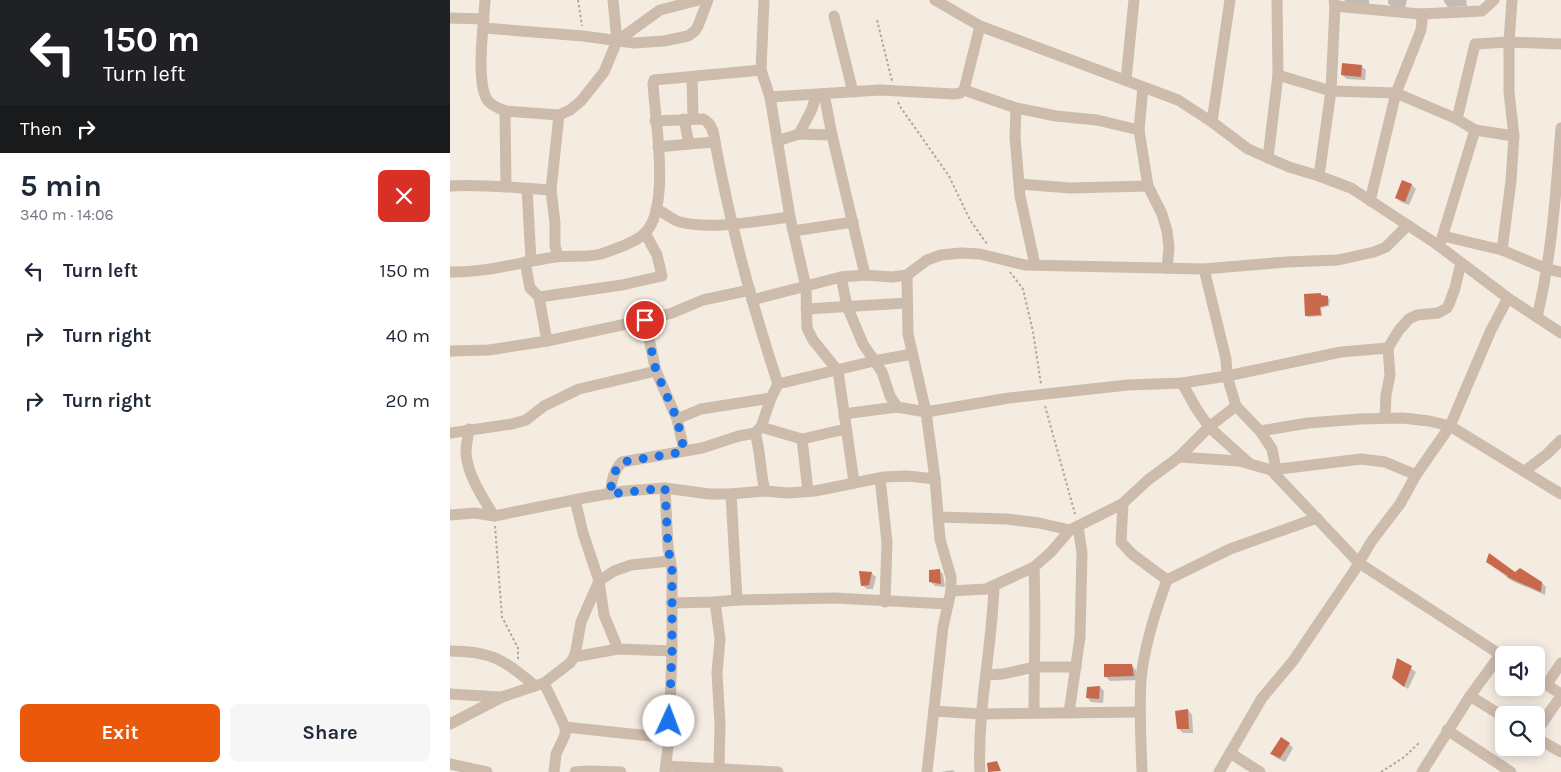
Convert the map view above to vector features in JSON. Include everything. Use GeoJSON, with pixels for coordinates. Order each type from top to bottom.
{"type":"FeatureCollection","features":[{"type":"Feature","properties":{"kind":"street"},"geometry":{"type":"LineString","coordinates":[[485,0],[481,75],[484,92],[488,100],[505,111],[559,115],[570,110],[581,101],[604,72],[617,41],[613,0]]}},
{"type":"Feature","properties":{"kind":"street"},"geometry":{"type":"LineString","coordinates":[[617,41],[660,10],[699,0]]}},
{"type":"Feature","properties":{"kind":"street"},"geometry":{"type":"LineString","coordinates":[[450,18],[634,43],[664,41],[688,36],[698,26],[708,0]]}},
{"type":"Feature","properties":{"kind":"street"},"geometry":{"type":"LineString","coordinates":[[764,0],[761,70],[770,96],[790,217],[806,287],[807,328],[812,340],[838,371],[854,482]]}},
{"type":"Feature","properties":{"kind":"street"},"geometry":{"type":"LineString","coordinates":[[935,0],[980,26],[1178,100],[1248,149],[1351,188],[1407,226],[1441,241],[1502,250],[1547,269],[1561,272]]}},
{"type":"Feature","properties":{"kind":"street"},"geometry":{"type":"LineString","coordinates":[[1126,80],[1134,0]]}},
{"type":"Feature","properties":{"kind":"street"},"geometry":{"type":"LineString","coordinates":[[1212,122],[1230,0]]}},
{"type":"Feature","properties":{"kind":"street"},"geometry":{"type":"LineString","coordinates":[[1268,158],[1278,75],[1277,0]]}},
{"type":"Feature","properties":{"kind":"street"},"geometry":{"type":"LineString","coordinates":[[1380,0],[1384,7],[1420,14]]}},
{"type":"Feature","properties":{"kind":"street"},"geometry":{"type":"LineString","coordinates":[[1465,0],[1466,12]]}},
{"type":"Feature","properties":{"kind":"street"},"geometry":{"type":"LineString","coordinates":[[1319,176],[1331,91],[1334,3],[1420,14],[1482,11],[1494,0]]}},
{"type":"Feature","properties":{"kind":"street"},"geometry":{"type":"LineString","coordinates":[[1502,250],[1509,198],[1514,136],[1509,92],[1509,42],[1512,0]]}},
{"type":"Feature","properties":{"kind":"street"},"geometry":{"type":"LineString","coordinates":[[1370,201],[1396,93],[1420,30],[1422,20],[1420,14]]}},
{"type":"Feature","properties":{"kind":"street"},"geometry":{"type":"LineString","coordinates":[[834,16],[853,92]]}},
{"type":"Feature","properties":{"kind":"street"},"geometry":{"type":"LineString","coordinates":[[770,96],[894,90],[960,93],[964,90],[980,26]]}},
{"type":"Feature","properties":{"kind":"street"},"geometry":{"type":"LineString","coordinates":[[1457,119],[1475,44],[1509,42],[1561,44]]}},
{"type":"Feature","properties":{"kind":"street"},"geometry":{"type":"LineString","coordinates":[[450,272],[486,270],[558,256],[599,254],[636,239],[645,233],[653,219],[659,199],[660,182],[654,80],[692,78],[761,70]]}},
{"type":"Feature","properties":{"kind":"street"},"geometry":{"type":"LineString","coordinates":[[1278,75],[1331,91],[1396,93],[1457,119],[1475,130],[1514,136]]}},
{"type":"Feature","properties":{"kind":"street"},"geometry":{"type":"LineString","coordinates":[[689,144],[692,78]]}},
{"type":"Feature","properties":{"kind":"street"},"geometry":{"type":"LineString","coordinates":[[1143,87],[1139,130],[1148,186],[1162,214],[1167,230],[1170,248],[1167,268]]}},
{"type":"Feature","properties":{"kind":"street"},"geometry":{"type":"LineString","coordinates":[[964,90],[1016,108],[1056,116],[1098,120],[1139,130]]}},
{"type":"Feature","properties":{"kind":"street"},"geometry":{"type":"LineString","coordinates":[[799,134],[820,95]]}},
{"type":"Feature","properties":{"kind":"street"},"geometry":{"type":"LineString","coordinates":[[820,95],[832,136],[865,274]]}},
{"type":"Feature","properties":{"kind":"street"},"geometry":{"type":"LineString","coordinates":[[1016,108],[1015,137],[1020,184],[1026,228],[1035,265]]}},
{"type":"Feature","properties":{"kind":"street"},"geometry":{"type":"LineString","coordinates":[[505,111],[506,186]]}},
{"type":"Feature","properties":{"kind":"street"},"geometry":{"type":"LineString","coordinates":[[558,256],[555,246],[555,223],[551,190],[559,115]]}},
{"type":"Feature","properties":{"kind":"street"},"geometry":{"type":"LineString","coordinates":[[656,121],[703,119],[709,123],[714,133],[714,142],[724,190],[751,295],[778,384],[758,430],[761,477],[765,491]]}},
{"type":"Feature","properties":{"kind":"street"},"geometry":{"type":"LineString","coordinates":[[1537,317],[1557,216],[1561,128]]}},
{"type":"Feature","properties":{"kind":"street"},"geometry":{"type":"LineString","coordinates":[[1441,241],[1475,130]]}},
{"type":"Feature","properties":{"kind":"street"},"geometry":{"type":"LineString","coordinates":[[777,142],[799,134],[832,136]]}},
{"type":"Feature","properties":{"kind":"street"},"geometry":{"type":"LineString","coordinates":[[658,147],[714,142]]}},
{"type":"Feature","properties":{"kind":"street"},"geometry":{"type":"LineString","coordinates":[[1020,184],[1070,188],[1148,186]]}},
{"type":"Feature","properties":{"kind":"street"},"geometry":{"type":"LineString","coordinates":[[450,186],[506,186],[551,190]]}},
{"type":"Feature","properties":{"kind":"street"},"geometry":{"type":"LineString","coordinates":[[527,189],[530,288],[539,298],[547,340]]}},
{"type":"Feature","properties":{"kind":"street"},"geometry":{"type":"LineString","coordinates":[[656,209],[679,222],[701,224],[733,224],[790,217]]}},
{"type":"Feature","properties":{"kind":"street"},"geometry":{"type":"LineString","coordinates":[[793,231],[853,222]]}},
{"type":"Feature","properties":{"kind":"street"},"geometry":{"type":"LineString","coordinates":[[450,351],[489,350],[547,340],[645,320],[672,313],[703,300],[806,287],[841,277],[865,274],[892,277],[908,275],[927,260],[961,253],[980,254],[1025,265],[1167,268],[1204,268],[1338,260],[1374,252],[1386,247],[1407,226]]}},
{"type":"Feature","properties":{"kind":"street"},"geometry":{"type":"LineString","coordinates":[[539,298],[622,285],[662,276],[657,255],[645,233]]}},
{"type":"Feature","properties":{"kind":"street"},"geometry":{"type":"LineString","coordinates":[[1441,241],[1461,263],[1508,298],[1561,333]]}},
{"type":"Feature","properties":{"kind":"street"},"geometry":{"type":"LineString","coordinates":[[1385,418],[1386,395],[1390,375],[1388,348],[1399,330],[1409,319],[1417,315],[1438,313],[1447,308],[1455,288],[1461,263]]}},
{"type":"Feature","properties":{"kind":"street"},"geometry":{"type":"LineString","coordinates":[[1204,268],[1226,360],[1227,376],[1236,406],[1260,431],[1272,448],[1274,469],[1359,563],[1495,651]]}},
{"type":"Feature","properties":{"kind":"street"},"geometry":{"type":"LineString","coordinates":[[908,275],[908,334],[926,412],[940,539],[950,577],[951,591],[943,627],[927,772]]}},
{"type":"Feature","properties":{"kind":"street"},"geometry":{"type":"LineString","coordinates":[[841,277],[847,306],[863,344],[882,372],[890,396],[897,408]]}},
{"type":"Feature","properties":{"kind":"street"},"geometry":{"type":"LineString","coordinates":[[1219,772],[1262,698],[1293,661],[1371,542],[1400,504],[1416,475],[1450,426],[1491,330],[1508,298]]}},
{"type":"Feature","properties":{"kind":"street"},"geometry":{"type":"LineString","coordinates":[[806,309],[907,303]]}},
{"type":"Feature","properties":{"kind":"street"},"geometry":{"type":"LineString","coordinates":[[645,320],[656,371],[677,419],[684,450]]}},
{"type":"Feature","properties":{"kind":"street"},"geometry":{"type":"LineString","coordinates":[[844,416],[851,413],[897,408],[926,412],[1041,394],[1128,385],[1182,383],[1227,376],[1327,354],[1388,348]]}},
{"type":"Feature","properties":{"kind":"street"},"geometry":{"type":"LineString","coordinates":[[778,384],[912,354]]}},
{"type":"Feature","properties":{"kind":"street"},"geometry":{"type":"LineString","coordinates":[[450,433],[526,420],[544,406],[579,389],[656,371]]}},
{"type":"Feature","properties":{"kind":"street"},"geometry":{"type":"LineString","coordinates":[[1182,383],[1209,427],[1250,464]]}},
{"type":"Feature","properties":{"kind":"street"},"geometry":{"type":"LineString","coordinates":[[677,419],[701,409],[771,398]]}},
{"type":"Feature","properties":{"kind":"street"},"geometry":{"type":"LineString","coordinates":[[951,591],[994,587],[1034,567],[1074,528],[1123,503],[1148,480],[1178,457],[1209,427],[1236,406]]}},
{"type":"Feature","properties":{"kind":"street"},"geometry":{"type":"LineString","coordinates":[[1260,431],[1308,423],[1385,418],[1429,421],[1450,426],[1561,494]]}},
{"type":"Feature","properties":{"kind":"street"},"geometry":{"type":"LineString","coordinates":[[469,429],[466,451],[467,463],[480,493],[494,516]]}},
{"type":"Feature","properties":{"kind":"street"},"geometry":{"type":"LineString","coordinates":[[610,494],[612,476],[622,462],[702,448],[758,430],[802,439],[846,429]]}},
{"type":"Feature","properties":{"kind":"street"},"geometry":{"type":"LineString","coordinates":[[802,439],[808,491]]}},
{"type":"Feature","properties":{"kind":"street"},"geometry":{"type":"LineString","coordinates":[[1525,471],[1561,440]]}},
{"type":"Feature","properties":{"kind":"street"},"geometry":{"type":"LineString","coordinates":[[1178,457],[1239,461],[1274,469],[1362,459],[1385,462],[1416,475]]}},
{"type":"Feature","properties":{"kind":"street"},"geometry":{"type":"LineString","coordinates":[[450,515],[475,513],[494,516],[610,494],[665,488],[709,494],[765,491],[788,493],[814,492],[880,478],[907,476],[934,479]]}},
{"type":"Feature","properties":{"kind":"street"},"geometry":{"type":"LineString","coordinates":[[880,478],[887,542],[885,602]]}},
{"type":"Feature","properties":{"kind":"street"},"geometry":{"type":"LineString","coordinates":[[665,488],[668,547],[672,570],[669,738],[665,769],[719,768],[778,772]]}},
{"type":"Feature","properties":{"kind":"street"},"geometry":{"type":"LineString","coordinates":[[731,494],[737,600]]}},
{"type":"Feature","properties":{"kind":"street"},"geometry":{"type":"LineString","coordinates":[[575,500],[583,533],[599,581],[604,615],[618,649]]}},
{"type":"Feature","properties":{"kind":"street"},"geometry":{"type":"LineString","coordinates":[[1123,503],[1122,542],[1132,554],[1167,580]]}},
{"type":"Feature","properties":{"kind":"street"},"geometry":{"type":"LineString","coordinates":[[938,517],[1008,519],[1074,528]]}},
{"type":"Feature","properties":{"kind":"street"},"geometry":{"type":"LineString","coordinates":[[1142,772],[1141,678],[1153,616],[1167,580],[1230,549],[1317,518]]}},
{"type":"Feature","properties":{"kind":"street"},"geometry":{"type":"LineString","coordinates":[[1069,713],[1080,637],[1082,575],[1082,553],[1074,528]]}},
{"type":"Feature","properties":{"kind":"street"},"geometry":{"type":"LineString","coordinates":[[450,724],[502,697],[540,685],[570,663],[574,657],[581,622],[599,581],[614,571],[631,565],[670,561]]}},
{"type":"Feature","properties":{"kind":"street"},"geometry":{"type":"LineString","coordinates":[[1034,567],[1036,609],[1034,713]]}},
{"type":"Feature","properties":{"kind":"street"},"geometry":{"type":"LineString","coordinates":[[980,772],[978,747],[990,648],[994,587]]}},
{"type":"Feature","properties":{"kind":"street"},"geometry":{"type":"LineString","coordinates":[[671,603],[834,598],[948,604]]}},
{"type":"Feature","properties":{"kind":"street"},"geometry":{"type":"LineString","coordinates":[[715,602],[720,640],[717,673],[720,724],[719,768]]}},
{"type":"Feature","properties":{"kind":"street"},"geometry":{"type":"LineString","coordinates":[[574,657],[618,649],[672,651]]}},
{"type":"Feature","properties":{"kind":"street"},"geometry":{"type":"LineString","coordinates":[[450,651],[468,651],[490,655],[540,685],[565,727],[565,735],[556,754],[554,772]]}},
{"type":"Feature","properties":{"kind":"street"},"geometry":{"type":"LineString","coordinates":[[1545,719],[1561,695],[1547,684],[1561,663]]}},
{"type":"Feature","properties":{"kind":"street"},"geometry":{"type":"LineString","coordinates":[[1422,772],[1470,696],[1495,665]]}},
{"type":"Feature","properties":{"kind":"street"},"geometry":{"type":"LineString","coordinates":[[986,675],[1003,674],[1034,667],[1076,668]]}},
{"type":"Feature","properties":{"kind":"street"},"geometry":{"type":"LineString","coordinates":[[450,694],[502,697]]}},
{"type":"Feature","properties":{"kind":"street"},"geometry":{"type":"LineString","coordinates":[[1470,696],[1495,711]]}},
{"type":"Feature","properties":{"kind":"street"},"geometry":{"type":"LineString","coordinates":[[967,712],[983,701]]}},
{"type":"Feature","properties":{"kind":"street"},"geometry":{"type":"LineString","coordinates":[[934,711],[981,714],[1140,712]]}},
{"type":"Feature","properties":{"kind":"street"},"geometry":{"type":"LineString","coordinates":[[565,727],[669,738]]}},
{"type":"Feature","properties":{"kind":"street"},"geometry":{"type":"LineString","coordinates":[[1447,730],[1511,772]]}},
{"type":"Feature","properties":{"kind":"street"},"geometry":{"type":"LineString","coordinates":[[1545,743],[1561,752]]}},
{"type":"Feature","properties":{"kind":"street"},"geometry":{"type":"LineString","coordinates":[[1230,752],[1260,772]]}},
{"type":"Feature","properties":{"kind":"street"},"geometry":{"type":"LineString","coordinates":[[450,764],[486,772]]}},
{"type":"Feature","properties":{"kind":"street"},"geometry":{"type":"LineString","coordinates":[[574,772],[621,772]]}},
{"type":"Feature","properties":{"kind":"path"},"geometry":{"type":"LineString","coordinates":[[578,0],[583,36]]}},
{"type":"Feature","properties":{"kind":"path"},"geometry":{"type":"LineString","coordinates":[[877,20],[894,90],[901,108],[949,176],[970,220],[1023,289],[1033,332],[1041,394],[1073,504],[1074,528]]}},
{"type":"Feature","properties":{"kind":"path"},"geometry":{"type":"LineString","coordinates":[[494,516],[502,617],[518,648],[518,672]]}},
{"type":"Feature","properties":{"kind":"path"},"geometry":{"type":"LineString","coordinates":[[1380,772],[1403,758],[1419,744]]}},
{"type":"Feature","properties":{"kind":"building"},"geometry":{"type":"Polygon","coordinates":[[[1342,63],[1362,65],[1361,77],[1341,75],[1342,63]]]}},
{"type":"Feature","properties":{"kind":"building"},"geometry":{"type":"Polygon","coordinates":[[[1402,180],[1412,184],[1405,202],[1395,198],[1402,180]]]}},
{"type":"Feature","properties":{"kind":"building"},"geometry":{"type":"Polygon","coordinates":[[[1321,293],[1321,295],[1328,296],[1328,305],[1320,307],[1321,315],[1305,316],[1304,294],[1321,293]]]}},
{"type":"Feature","properties":{"kind":"building"},"geometry":{"type":"Polygon","coordinates":[[[1489,553],[1515,572],[1520,568],[1542,582],[1541,592],[1507,577],[1486,562],[1489,553]]]}},
{"type":"Feature","properties":{"kind":"building"},"geometry":{"type":"Polygon","coordinates":[[[940,569],[941,584],[929,582],[929,570],[940,569]]]}},
{"type":"Feature","properties":{"kind":"building"},"geometry":{"type":"Polygon","coordinates":[[[859,571],[872,572],[869,585],[861,586],[859,571]]]}},
{"type":"Feature","properties":{"kind":"building"},"geometry":{"type":"Polygon","coordinates":[[[1397,658],[1412,666],[1404,687],[1392,678],[1397,658]]]}},
{"type":"Feature","properties":{"kind":"building"},"geometry":{"type":"Polygon","coordinates":[[[1104,664],[1132,664],[1134,676],[1104,677],[1104,664]]]}},
{"type":"Feature","properties":{"kind":"building"},"geometry":{"type":"Polygon","coordinates":[[[1100,686],[1099,699],[1086,698],[1087,687],[1100,686]]]}},
{"type":"Feature","properties":{"kind":"building"},"geometry":{"type":"Polygon","coordinates":[[[1188,709],[1189,729],[1177,729],[1175,711],[1188,709]]]}},
{"type":"Feature","properties":{"kind":"building"},"geometry":{"type":"Polygon","coordinates":[[[1281,737],[1290,743],[1280,758],[1270,754],[1281,737]]]}},
{"type":"Feature","properties":{"kind":"building"},"geometry":{"type":"Polygon","coordinates":[[[997,761],[1001,771],[988,772],[987,763],[997,761]]]}},
{"type":"Feature","properties":{"kind":"route"},"geometry":{"type":"LineString","coordinates":[[645,320],[656,371],[677,419],[684,450],[652,458],[622,462],[612,476],[610,494],[665,488],[668,547],[672,570],[672,651],[669,721]]}}]}
